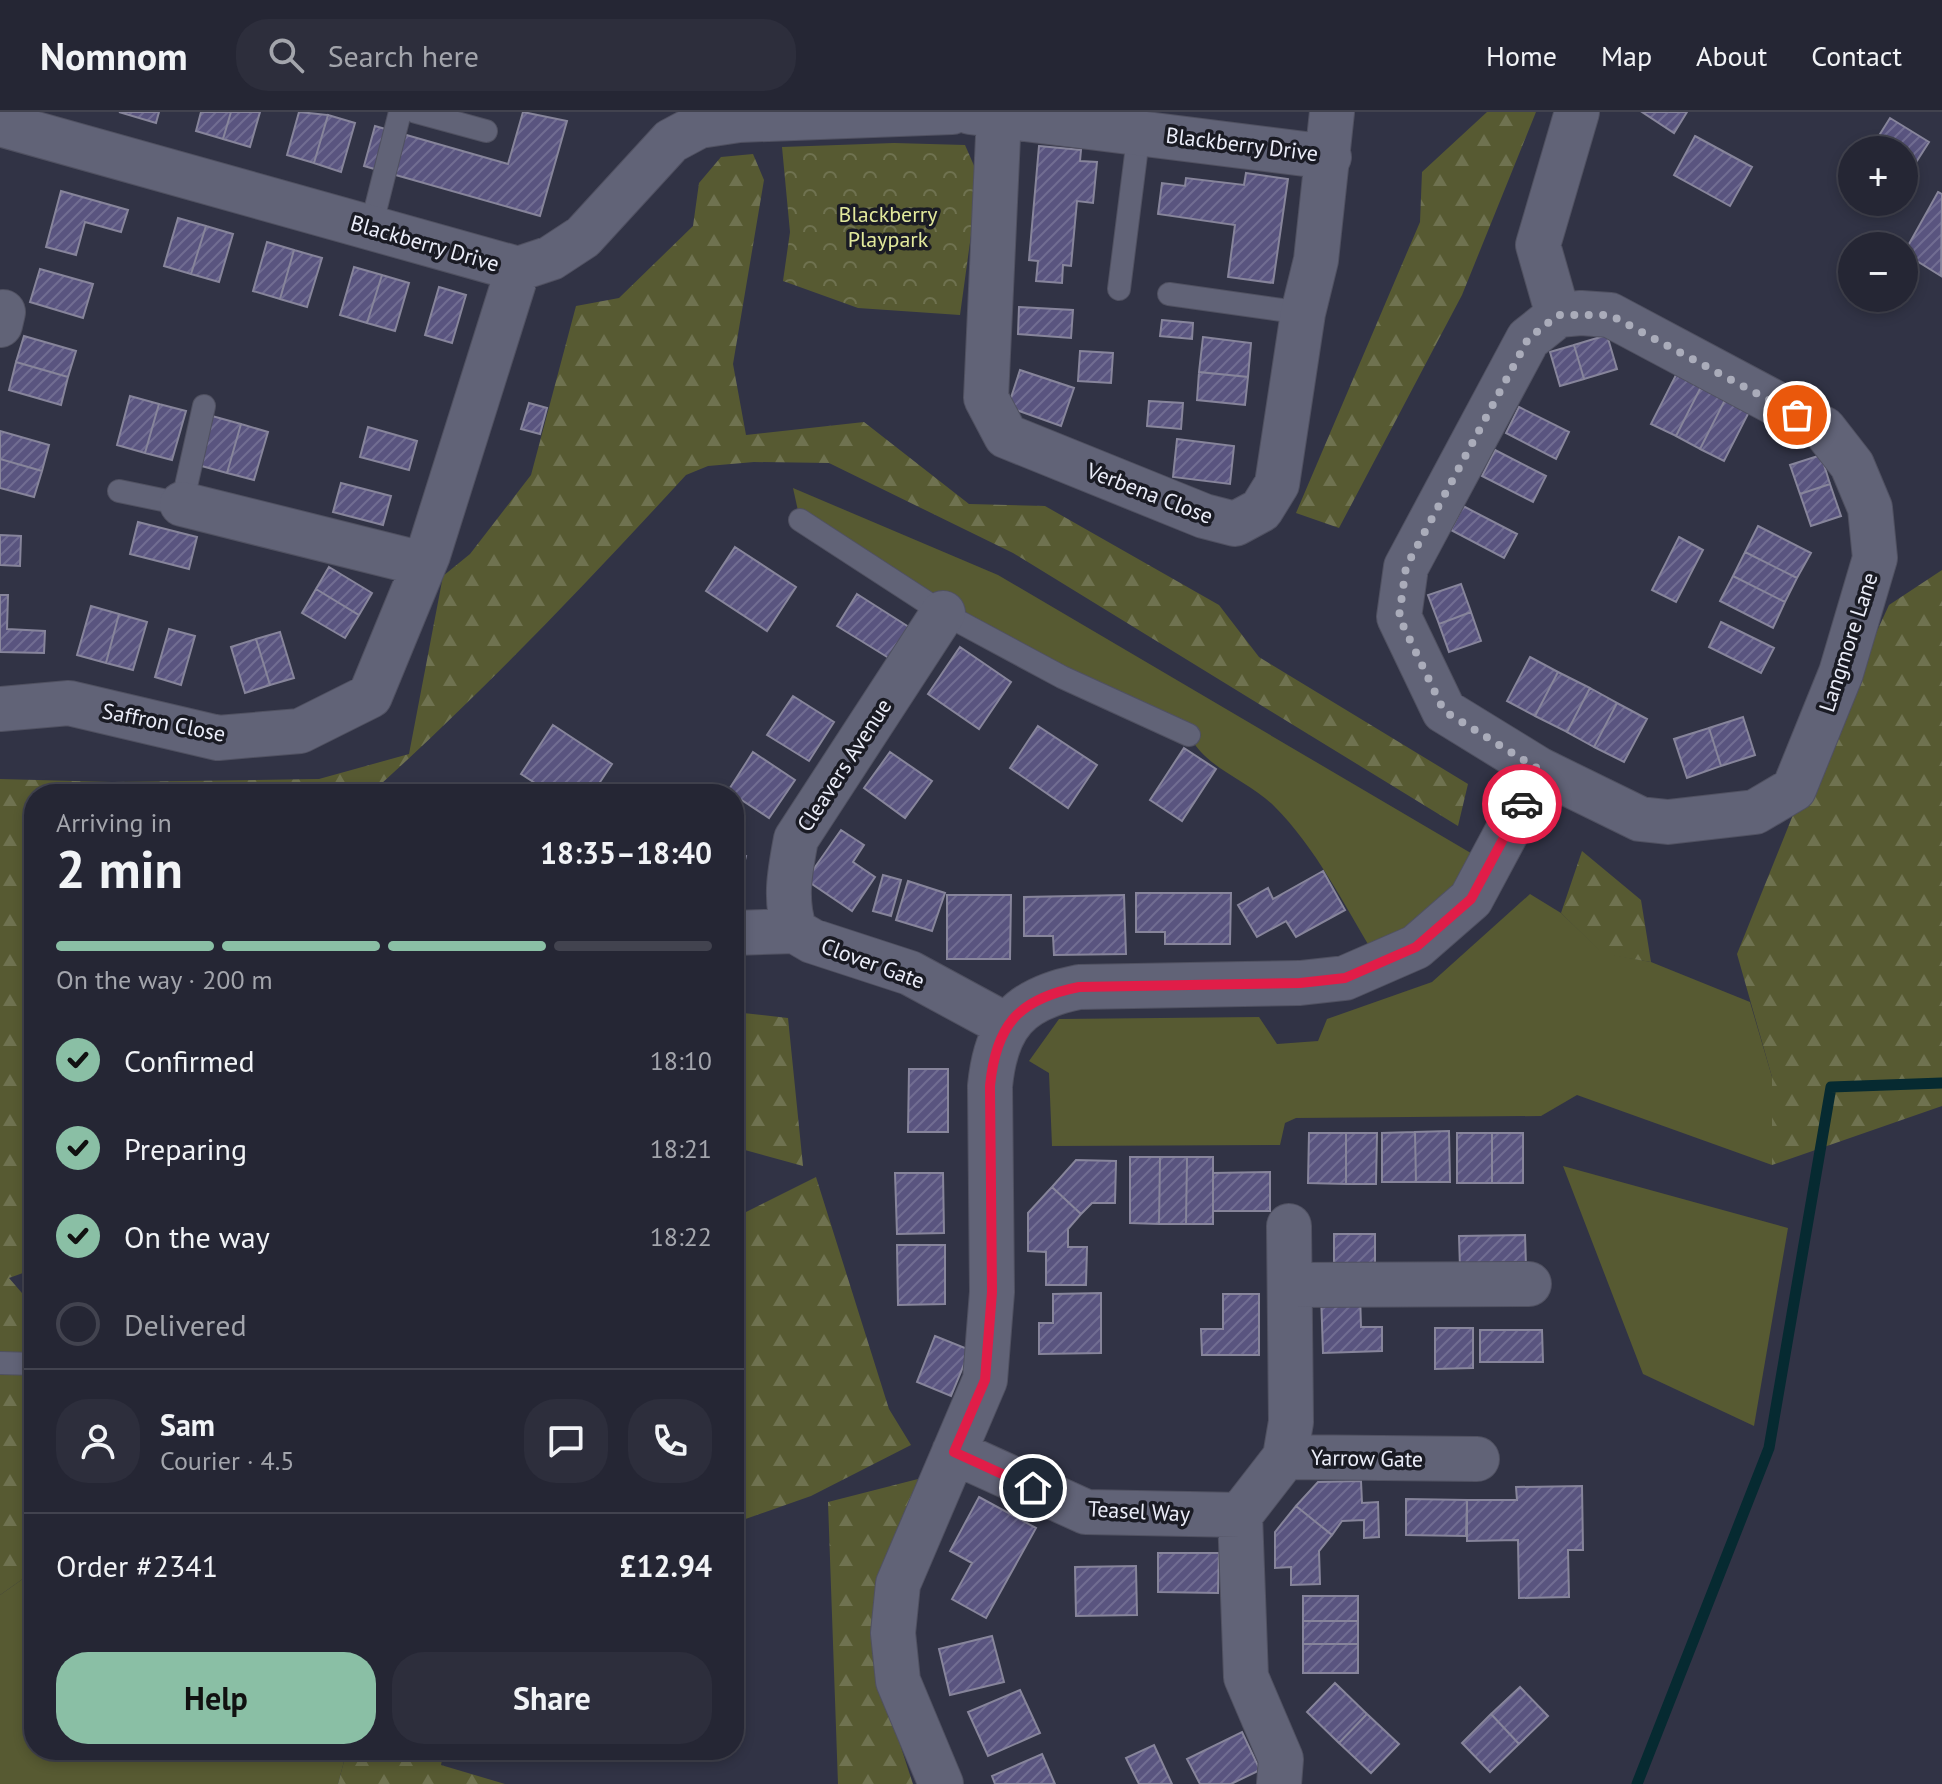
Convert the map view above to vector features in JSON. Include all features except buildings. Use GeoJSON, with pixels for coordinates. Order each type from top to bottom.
{"type":"FeatureCollection","features":[{"type":"Feature","properties":{"kind":"street","name":"Blackberry Drive"},"geometry":{"type":"LineString","coordinates":[[0,124],[518,269],[551,258],[583,237],[664,127],[819,115],[952,112]]}},
{"type":"Feature","properties":{"kind":"street","name":"Blackberry Drive"},"geometry":{"type":"LineString","coordinates":[[984,114],[1329,157],[1332,112]]}},
{"type":"Feature","properties":{"kind":"street"},"geometry":{"type":"LineString","coordinates":[[1558,315],[1538,245],[1577,112]]}},
{"type":"Feature","properties":{"kind":"street","name":"Verbena Close"},"geometry":{"type":"LineString","coordinates":[[984,114],[986,398],[1006,436],[1204,516],[1235,524],[1261,510],[1277,484],[1303,313],[1316,260],[1329,157]]}},
{"type":"Feature","properties":{"kind":"street","name":"Saffron Close"},"geometry":{"type":"LineString","coordinates":[[0,709],[69,703],[218,738],[300,731],[370,696],[423,564],[518,269]]}},
{"type":"Feature","properties":{"kind":"street","name":"Langmore Lane"},"geometry":{"type":"LineString","coordinates":[[1558,315],[1610,315],[1824,429],[1852,465],[1870,508],[1875,558],[1841,673],[1794,789],[1755,812],[1668,822],[1640,819],[1540,770],[1444,711],[1399,617],[1406,567],[1528,339],[1558,315]]}},
{"type":"Feature","properties":{"kind":"street"},"geometry":{"type":"LineString","coordinates":[[182,504],[423,564]]}},
{"type":"Feature","properties":{"kind":"street","name":"Cleavers Avenue"},"geometry":{"type":"LineString","coordinates":[[795,931],[789,913],[789,875],[796,839],[943,613]]}},
{"type":"Feature","properties":{"kind":"street"},"geometry":{"type":"LineString","coordinates":[[941,1784],[898,1681],[893,1633],[898,1584],[985,1380],[992,1292],[990,1086],[993,1053],[1006,1025],[1028,1005],[1066,989],[1300,983],[1345,978],[1416,947],[1471,899],[1540,770]]}},
{"type":"Feature","properties":{"kind":"street","name":"Clover Gate"},"geometry":{"type":"LineString","coordinates":[[744,933],[795,931],[812,941],[910,973],[1006,1025]]}},
{"type":"Feature","properties":{"kind":"street","name":"Yarrow Gate"},"geometry":{"type":"LineString","coordinates":[[1289,1226],[1291,1422],[1285,1457],[1477,1459]]}},
{"type":"Feature","properties":{"kind":"street"},"geometry":{"type":"LineString","coordinates":[[1290,1285],[1529,1284]]}},
{"type":"Feature","properties":{"kind":"street","name":"Teasel Way"},"geometry":{"type":"LineString","coordinates":[[954,1452],[1086,1512],[1240,1515]]}},
{"type":"Feature","properties":{"kind":"street"},"geometry":{"type":"LineString","coordinates":[[1279,1784],[1281,1759],[1246,1677],[1240,1515],[1285,1457]]}},
{"type":"Feature","properties":{"kind":"lane"},"geometry":{"type":"LineString","coordinates":[[371,227],[400,112]]}},
{"type":"Feature","properties":{"kind":"lane"},"geometry":{"type":"LineString","coordinates":[[416,112],[486,131]]}},
{"type":"Feature","properties":{"kind":"lane"},"geometry":{"type":"LineString","coordinates":[[1119,289],[1139,131]]}},
{"type":"Feature","properties":{"kind":"lane"},"geometry":{"type":"LineString","coordinates":[[1169,294],[1303,313]]}},
{"type":"Feature","properties":{"kind":"lane"},"geometry":{"type":"LineString","coordinates":[[119,491],[182,504],[204,406]]}},
{"type":"Feature","properties":{"kind":"lane"},"geometry":{"type":"LineString","coordinates":[[800,520],[943,613],[1062,677],[1189,735]]}},
{"type":"Feature","properties":{"kind":"lane"},"geometry":{"type":"LineString","coordinates":[[0,1363],[24,1364]]}},
{"type":"Feature","properties":{"kind":"green space"},"geometry":{"type":"Polygon","coordinates":[[[1487,112],[1536,112],[1462,295],[1339,528],[1296,513],[1420,222],[1422,172],[1487,112]]]}},
{"type":"Feature","properties":{"kind":"green space","name":"Blackberry Playpark"},"geometry":{"type":"Polygon","coordinates":[[[894,143],[965,145],[979,177],[960,315],[858,308],[783,281],[790,232],[782,147],[894,143]]]}},
{"type":"Feature","properties":{"kind":"green space"},"geometry":{"type":"Polygon","coordinates":[[[753,154],[764,180],[733,364],[746,435],[864,422],[969,504],[1045,506],[1219,605],[1259,657],[1468,784],[1458,826],[1013,553],[829,463],[754,462],[708,466],[686,475],[532,638],[381,784],[24,784],[24,1273],[9,1278],[24,1295],[24,1578],[0,1595],[0,779],[112,782],[319,779],[409,754],[443,576],[470,554],[531,475],[576,306],[619,298],[693,226],[699,183],[721,157],[753,154]]]}},
{"type":"Feature","properties":{"kind":"green space"},"geometry":{"type":"Polygon","coordinates":[[[793,488],[998,575],[1481,859],[1463,887],[1374,954],[1328,877],[1289,822],[1264,797],[1206,757],[1189,735],[943,613],[800,520],[793,488]]]}},
{"type":"Feature","properties":{"kind":"green space"},"geometry":{"type":"Polygon","coordinates":[[[1942,570],[1942,1106],[1772,1165],[1772,1077],[1737,954],[1799,800],[1889,605],[1942,570]]]}},
{"type":"Feature","properties":{"kind":"green space"},"geometry":{"type":"Polygon","coordinates":[[[1582,851],[1641,900],[1651,962],[1603,954],[1561,913],[1582,851]]]}},
{"type":"Feature","properties":{"kind":"green space"},"geometry":{"type":"Polygon","coordinates":[[[1530,894],[1561,913],[1603,953],[1651,962],[1750,1002],[1772,1077],[1772,1165],[1577,1095],[1541,1116],[1296,1118],[1285,1123],[1280,1145],[1052,1146],[1049,1073],[1029,1061],[1059,1019],[1259,1017],[1277,1044],[1318,1041],[1327,1019],[1432,982],[1530,894]]]}},
{"type":"Feature","properties":{"kind":"green space"},"geometry":{"type":"Polygon","coordinates":[[[744,1013],[788,1018],[803,1166],[744,1150],[744,1013]]]}},
{"type":"Feature","properties":{"kind":"green space"},"geometry":{"type":"Polygon","coordinates":[[[1563,1166],[1788,1228],[1754,1426],[1643,1374],[1563,1166]]]}},
{"type":"Feature","properties":{"kind":"green space"},"geometry":{"type":"Polygon","coordinates":[[[816,1177],[889,1409],[911,1445],[811,1496],[744,1519],[744,1213],[816,1177]]]}},
{"type":"Feature","properties":{"kind":"green space"},"geometry":{"type":"Polygon","coordinates":[[[918,1479],[884,1586],[879,1680],[913,1784],[838,1784],[828,1502],[918,1479]]]}},
{"type":"Feature","properties":{"kind":"green space"},"geometry":{"type":"Polygon","coordinates":[[[24,1578],[24,1760],[344,1760],[338,1784],[0,1784],[0,1595],[24,1578]]]}},
{"type":"Feature","properties":{"kind":"green space"},"geometry":{"type":"Polygon","coordinates":[[[344,1760],[442,1760],[441,1765],[505,1784],[338,1784],[344,1760]]]}},
{"type":"Feature","properties":{"kind":"waterway"},"geometry":{"type":"LineString","coordinates":[[1637,1784],[1769,1448],[1831,1087],[1942,1083]]}},
{"type":"Feature","properties":{"kind":"way so far"},"geometry":{"type":"LineString","coordinates":[[1522,804],[1540,770],[1444,711],[1399,617],[1406,567],[1528,339],[1558,315],[1610,315],[1797,415]]}},
{"type":"Feature","properties":{"kind":"route"},"geometry":{"type":"LineString","coordinates":[[1033,1488],[954,1452],[985,1380],[992,1292],[990,1086],[993,1053],[1006,1025],[1028,1005],[1053,992],[1079,987],[1300,983],[1345,978],[1416,947],[1471,899],[1522,804]]}}]}
